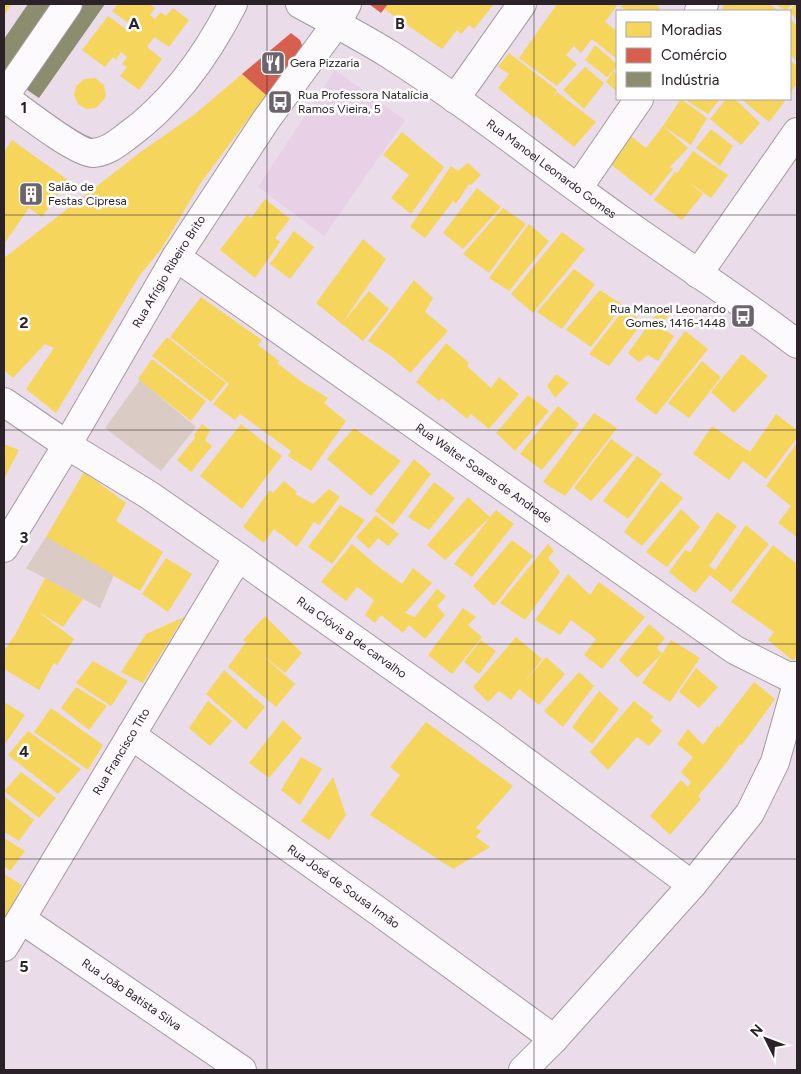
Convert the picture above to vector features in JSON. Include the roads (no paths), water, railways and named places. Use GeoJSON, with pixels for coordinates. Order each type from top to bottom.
{"type":"FeatureCollection","features":[{"type":"Feature","properties":{"kind":"street"},"geometry":{"type":"LineString","coordinates":[[68,4],[4,97],[72,145],[92,154],[110,149],[145,123],[188,77],[227,15],[252,4]]}},
{"type":"Feature","properties":{"kind":"street","name":"Rua Manoel Leonardo Gomes"},"geometry":{"type":"LineString","coordinates":[[300,4],[341,14],[389,54],[455,99],[698,274],[752,309],[797,344]]}},
{"type":"Feature","properties":{"kind":"street"},"geometry":{"type":"LineString","coordinates":[[455,99],[522,4]]}},
{"type":"Feature","properties":{"kind":"street","name":"Rua Afrígio Ribeiro Brito"},"geometry":{"type":"LineString","coordinates":[[4,548],[67,445],[176,257],[266,120],[341,14]]}},
{"type":"Feature","properties":{"kind":"street"},"geometry":{"type":"LineString","coordinates":[[578,188],[638,100]]}},
{"type":"Feature","properties":{"kind":"street"},"geometry":{"type":"LineString","coordinates":[[698,274],[797,132]]}},
{"type":"Feature","properties":{"kind":"street","name":"Rua Walter Soares de Andrade"},"geometry":{"type":"LineString","coordinates":[[176,257],[735,650],[786,676],[797,676]]}},
{"type":"Feature","properties":{"kind":"street","name":"Rua Clóvis B de carvalho"},"geometry":{"type":"LineString","coordinates":[[4,402],[67,445],[149,495],[238,557],[488,734],[692,885]]}},
{"type":"Feature","properties":{"kind":"street","name":"Rua Francisco Tito"},"geometry":{"type":"LineString","coordinates":[[4,947],[238,557]]}},
{"type":"Feature","properties":{"kind":"street"},"geometry":{"type":"LineString","coordinates":[[523,1070],[554,1039],[692,885],[750,813],[775,762],[797,684]]}},
{"type":"Feature","properties":{"kind":"street","name":"Rua José de Sousa Irmão"},"geometry":{"type":"LineString","coordinates":[[131,736],[378,911],[554,1039]]}},
{"type":"Feature","properties":{"kind":"street","name":"Rua João Batista Silva"},"geometry":{"type":"LineString","coordinates":[[21,919],[242,1070]]}},
{"type":"Feature","properties":{"kind":"place","name":"Gera Pizzaria"},"geometry":{"type":"Point","coordinates":[273,63]}},
{"type":"Feature","properties":{"kind":"place","name":"Rua Professora Natalícia Ramos Vieira, 5"},"geometry":{"type":"Point","coordinates":[280,102]}},
{"type":"Feature","properties":{"kind":"place","name":"Salão de Festas Cipresa"},"geometry":{"type":"Point","coordinates":[31,194]}},
{"type":"Feature","properties":{"kind":"place","name":"Rua Manoel Leonardo Gomes, 1416-1448"},"geometry":{"type":"Point","coordinates":[743,316]}}]}
